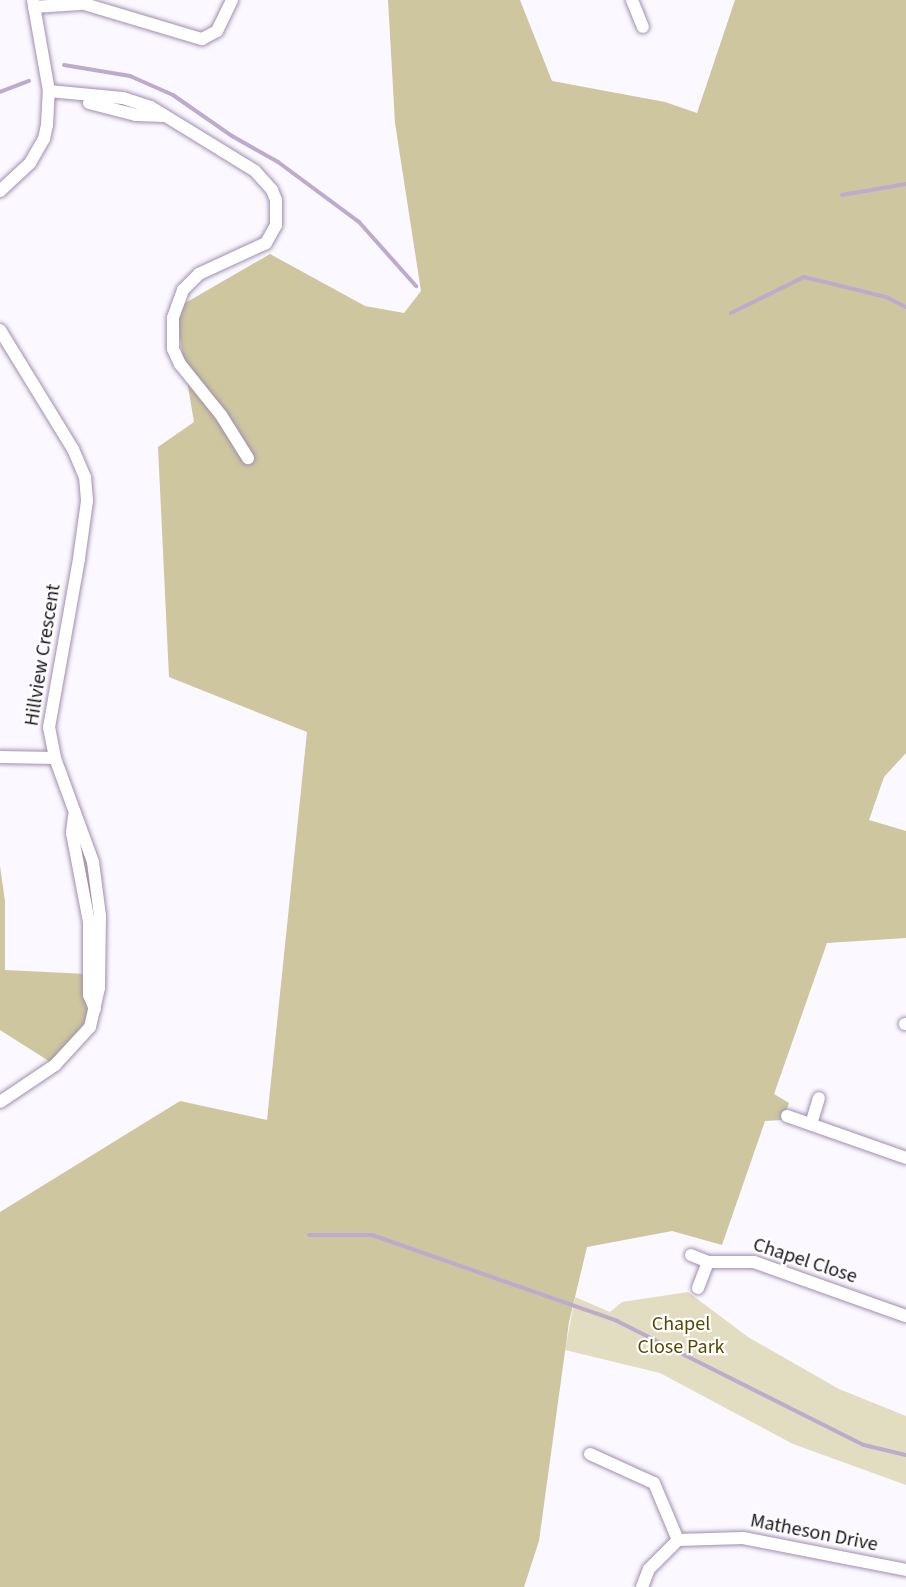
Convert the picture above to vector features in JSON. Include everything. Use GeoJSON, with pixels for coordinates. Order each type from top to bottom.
{"type":"FeatureCollection","features":[{"type":"Feature","properties":{"kind":"street"},"geometry":{"type":"LineString","coordinates":[[0,191],[38,151],[44,139],[49,95],[34,4],[76,2],[189,38],[211,37],[222,25],[232,0]]}},
{"type":"Feature","properties":{"kind":"street"},"geometry":{"type":"LineString","coordinates":[[632,0],[643,27]]}},
{"type":"Feature","properties":{"kind":"street"},"geometry":{"type":"LineString","coordinates":[[49,95],[123,98],[164,116],[255,171],[276,200],[276,225],[266,243],[199,274],[183,290],[173,318],[174,349],[180,364],[221,415],[248,458]]}},
{"type":"Feature","properties":{"kind":"street","name":"Hillview Crescent"},"geometry":{"type":"LineString","coordinates":[[0,330],[77,457],[87,490],[79,560],[51,705],[49,727],[55,758],[93,862],[100,916],[99,988],[90,1028],[56,1065],[0,1102]]}},
{"type":"Feature","properties":{"kind":"street"},"geometry":{"type":"LineString","coordinates":[[0,757],[55,758]]}},
{"type":"Feature","properties":{"kind":"street"},"geometry":{"type":"LineString","coordinates":[[811,1124],[819,1098]]}},
{"type":"Feature","properties":{"kind":"street"},"geometry":{"type":"LineString","coordinates":[[786,1116],[906,1158]]}},
{"type":"Feature","properties":{"kind":"street","name":"Chapel Close"},"geometry":{"type":"LineString","coordinates":[[691,1255],[708,1262],[754,1262],[906,1316]]}},
{"type":"Feature","properties":{"kind":"street"},"geometry":{"type":"LineString","coordinates":[[698,1288],[708,1262]]}},
{"type":"Feature","properties":{"kind":"street"},"geometry":{"type":"LineString","coordinates":[[590,1454],[654,1483],[678,1540],[649,1569],[642,1587]]}},
{"type":"Feature","properties":{"kind":"street","name":"Matheson Drive"},"geometry":{"type":"LineString","coordinates":[[678,1540],[742,1538],[906,1570]]}},
{"type":"Feature","properties":{"kind":"green space","name":"Chapel Close Park"},"geometry":{"type":"Polygon","coordinates":[[[688,1292],[748,1337],[839,1389],[906,1416],[906,1485],[793,1444],[660,1373],[565,1350],[575,1297],[610,1312],[622,1302],[688,1292]]]}},
{"type":"Feature","properties":{"kind":"shaded area"},"geometry":{"type":"Polygon","coordinates":[[[388,0],[520,0],[552,81],[665,102],[697,113],[735,0],[906,0],[906,753],[884,777],[869,820],[906,831],[906,938],[827,943],[774,1094],[789,1103],[783,1120],[765,1121],[722,1245],[672,1231],[587,1247],[569,1322],[539,1541],[524,1587],[0,1587],[0,1212],[180,1101],[267,1120],[307,732],[169,677],[158,447],[194,422],[175,309],[270,254],[365,306],[404,313],[421,291],[395,123],[388,0]]]}},
{"type":"Feature","properties":{"kind":"shaded area"},"geometry":{"type":"Polygon","coordinates":[[[0,866],[5,901],[5,970],[87,974],[90,1027],[55,1065],[0,1030],[0,866]]]}},
{"type":"Feature","properties":{"kind":"waterway"},"geometry":{"type":"LineString","coordinates":[[64,65],[130,76],[173,95],[232,136],[278,162],[359,222],[416,286]]}},
{"type":"Feature","properties":{"kind":"waterway"},"geometry":{"type":"LineString","coordinates":[[0,92],[29,81]]}},
{"type":"Feature","properties":{"kind":"waterway"},"geometry":{"type":"LineString","coordinates":[[842,195],[906,184]]}},
{"type":"Feature","properties":{"kind":"waterway"},"geometry":{"type":"LineString","coordinates":[[731,313],[804,277],[886,297],[906,307]]}},
{"type":"Feature","properties":{"kind":"waterway"},"geometry":{"type":"LineString","coordinates":[[309,1235],[372,1235],[617,1321],[864,1445],[906,1455]]}}]}
